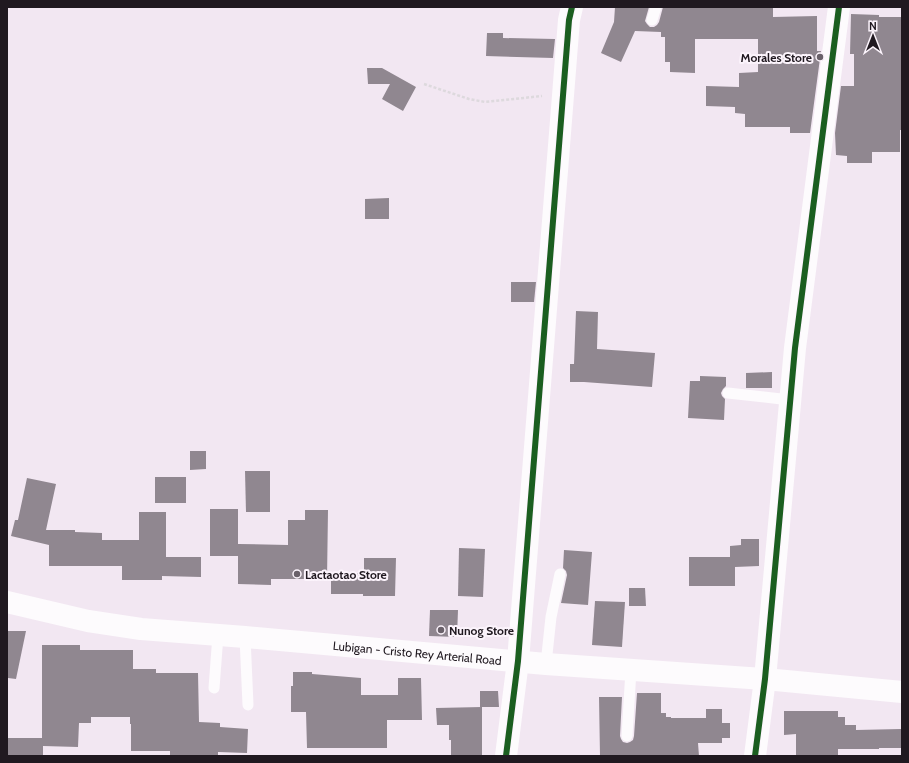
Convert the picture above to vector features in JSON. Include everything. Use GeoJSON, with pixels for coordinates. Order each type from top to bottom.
{"type":"FeatureCollection","features":[{"type":"Feature","properties":{"kind":"street"},"geometry":{"type":"LineString","coordinates":[[506,756],[518,661],[568,20],[572,7]]}},
{"type":"Feature","properties":{"kind":"street"},"geometry":{"type":"LineString","coordinates":[[755,756],[765,679],[796,340],[839,7]]}},
{"type":"Feature","properties":{"kind":"street","name":"Lubigan - Cristo Rey Arterial Road"},"geometry":{"type":"LineString","coordinates":[[7,602],[88,621],[141,629],[546,664],[765,679],[902,692]]}},
{"type":"Feature","properties":{"kind":"lane"},"geometry":{"type":"LineString","coordinates":[[652,20],[656,7]]}},
{"type":"Feature","properties":{"kind":"lane"},"geometry":{"type":"LineString","coordinates":[[728,393],[790,400]]}},
{"type":"Feature","properties":{"kind":"lane"},"geometry":{"type":"LineString","coordinates":[[546,664],[551,617],[560,574]]}},
{"type":"Feature","properties":{"kind":"lane"},"geometry":{"type":"LineString","coordinates":[[214,688],[218,635]]}},
{"type":"Feature","properties":{"kind":"lane"},"geometry":{"type":"LineString","coordinates":[[245,637],[248,705]]}},
{"type":"Feature","properties":{"kind":"lane"},"geometry":{"type":"LineString","coordinates":[[627,736],[631,670]]}},
{"type":"Feature","properties":{"kind":"path"},"geometry":{"type":"LineString","coordinates":[[424,84],[469,99],[485,102],[563,93]]}},
{"type":"Feature","properties":{"kind":"building"},"geometry":{"type":"Polygon","coordinates":[[[615,7],[649,7],[645,21],[650,27],[654,27],[659,22],[663,7],[773,7],[773,17],[817,16],[817,51],[821,51],[810,133],[790,133],[790,127],[745,127],[745,114],[735,113],[735,107],[706,106],[706,86],[739,87],[739,73],[758,72],[758,39],[695,39],[695,73],[670,72],[670,62],[665,62],[665,37],[661,37],[661,32],[635,31],[621,62],[601,53],[614,22],[615,7]]]}},
{"type":"Feature","properties":{"kind":"building"},"geometry":{"type":"Polygon","coordinates":[[[851,14],[879,15],[879,17],[902,17],[902,130],[900,130],[900,152],[872,152],[872,163],[847,163],[847,156],[836,155],[835,133],[841,86],[854,86],[854,54],[850,54],[851,14]]]}},
{"type":"Feature","properties":{"kind":"building"},"geometry":{"type":"Polygon","coordinates":[[[487,33],[503,33],[503,38],[555,39],[553,58],[486,56],[487,33]]]}},
{"type":"Feature","properties":{"kind":"building"},"geometry":{"type":"Polygon","coordinates":[[[367,68],[382,68],[416,87],[403,111],[382,99],[390,84],[368,84],[367,68]]]}},
{"type":"Feature","properties":{"kind":"building"},"geometry":{"type":"Polygon","coordinates":[[[389,198],[389,219],[365,219],[365,199],[389,198]]]}},
{"type":"Feature","properties":{"kind":"building"},"geometry":{"type":"Polygon","coordinates":[[[511,282],[536,282],[534,302],[511,302],[511,282]]]}},
{"type":"Feature","properties":{"kind":"building"},"geometry":{"type":"Polygon","coordinates":[[[576,311],[598,312],[597,349],[655,353],[652,387],[570,382],[570,364],[574,364],[576,311]]]}},
{"type":"Feature","properties":{"kind":"building"},"geometry":{"type":"Polygon","coordinates":[[[772,372],[772,388],[746,388],[746,373],[772,372]]]}},
{"type":"Feature","properties":{"kind":"building"},"geometry":{"type":"Polygon","coordinates":[[[700,376],[726,377],[726,386],[721,393],[725,399],[724,420],[688,418],[690,381],[700,381],[700,376]]]}},
{"type":"Feature","properties":{"kind":"building"},"geometry":{"type":"Polygon","coordinates":[[[190,451],[206,451],[206,469],[190,470],[190,451]]]}},
{"type":"Feature","properties":{"kind":"building"},"geometry":{"type":"Polygon","coordinates":[[[245,471],[270,471],[270,512],[246,512],[245,471]]]}},
{"type":"Feature","properties":{"kind":"building"},"geometry":{"type":"Polygon","coordinates":[[[155,477],[186,477],[186,503],[155,503],[155,477]]]}},
{"type":"Feature","properties":{"kind":"building"},"geometry":{"type":"Polygon","coordinates":[[[27,478],[56,484],[46,530],[75,530],[75,532],[102,533],[102,540],[139,540],[139,512],[166,512],[166,557],[201,557],[201,577],[162,576],[162,580],[122,580],[122,566],[49,566],[49,545],[11,536],[15,520],[18,520],[27,478]]]}},
{"type":"Feature","properties":{"kind":"building"},"geometry":{"type":"Polygon","coordinates":[[[210,509],[238,509],[238,556],[210,556],[210,509]]]}},
{"type":"Feature","properties":{"kind":"building"},"geometry":{"type":"Polygon","coordinates":[[[305,510],[328,510],[327,579],[271,579],[271,585],[238,584],[238,544],[288,545],[288,520],[305,520],[305,510]]]}},
{"type":"Feature","properties":{"kind":"building"},"geometry":{"type":"Polygon","coordinates":[[[741,539],[759,539],[759,566],[735,567],[735,586],[689,586],[689,557],[730,557],[730,546],[741,545],[741,539]]]}},
{"type":"Feature","properties":{"kind":"building"},"geometry":{"type":"Polygon","coordinates":[[[459,548],[485,549],[483,597],[458,596],[459,548]]]}},
{"type":"Feature","properties":{"kind":"building"},"geometry":{"type":"Polygon","coordinates":[[[564,550],[592,552],[588,605],[561,603],[567,575],[563,568],[564,550]]]}},
{"type":"Feature","properties":{"kind":"building"},"geometry":{"type":"Polygon","coordinates":[[[364,558],[396,558],[395,596],[331,594],[331,573],[364,573],[364,558]]]}},
{"type":"Feature","properties":{"kind":"building"},"geometry":{"type":"Polygon","coordinates":[[[629,588],[645,588],[646,606],[629,606],[629,588]]]}},
{"type":"Feature","properties":{"kind":"building"},"geometry":{"type":"Polygon","coordinates":[[[595,601],[625,602],[622,647],[592,645],[595,601]]]}},
{"type":"Feature","properties":{"kind":"building"},"geometry":{"type":"Polygon","coordinates":[[[430,610],[458,610],[457,637],[429,636],[430,610]]]}},
{"type":"Feature","properties":{"kind":"building"},"geometry":{"type":"Polygon","coordinates":[[[8,631],[26,631],[16,679],[8,678],[8,631]]]}},
{"type":"Feature","properties":{"kind":"building"},"geometry":{"type":"Polygon","coordinates":[[[42,645],[80,645],[80,650],[133,650],[133,669],[156,669],[156,673],[198,673],[199,722],[220,723],[220,727],[248,729],[247,753],[218,752],[218,756],[170,756],[170,751],[131,751],[130,717],[91,717],[91,723],[79,723],[78,747],[43,746],[43,756],[7,756],[7,738],[42,738],[42,645]]]}},
{"type":"Feature","properties":{"kind":"building"},"geometry":{"type":"Polygon","coordinates":[[[293,672],[312,672],[312,674],[361,678],[361,695],[398,695],[398,678],[421,678],[422,720],[387,720],[387,748],[307,748],[306,712],[291,712],[291,686],[293,686],[293,672]]]}},
{"type":"Feature","properties":{"kind":"building"},"geometry":{"type":"Polygon","coordinates":[[[480,691],[498,691],[499,707],[480,707],[480,691]]]}},
{"type":"Feature","properties":{"kind":"building"},"geometry":{"type":"Polygon","coordinates":[[[637,693],[661,693],[661,713],[666,713],[666,717],[671,718],[706,718],[706,709],[722,709],[722,723],[730,723],[730,738],[722,738],[722,743],[698,743],[699,756],[600,756],[599,697],[622,697],[620,736],[623,742],[627,743],[633,740],[634,736],[637,693]]]}},
{"type":"Feature","properties":{"kind":"building"},"geometry":{"type":"Polygon","coordinates":[[[482,707],[482,756],[451,756],[449,725],[437,725],[436,708],[482,707]]]}},
{"type":"Feature","properties":{"kind":"building"},"geometry":{"type":"Polygon","coordinates":[[[784,711],[838,711],[838,717],[845,717],[845,725],[856,725],[856,730],[901,729],[902,748],[838,749],[838,756],[796,756],[796,734],[784,735],[784,711]]]}},
{"type":"Feature","properties":{"kind":"cycle path"},"geometry":{"type":"LineString","coordinates":[[506,756],[518,661],[569,20],[572,7]]}},
{"type":"Feature","properties":{"kind":"cycle path"},"geometry":{"type":"LineString","coordinates":[[755,756],[765,679],[795,348],[839,7]]}},
{"type":"Feature","properties":{"kind":"place","name":"Morales Store"},"geometry":{"type":"Point","coordinates":[820,57]}},
{"type":"Feature","properties":{"kind":"place","name":"Lactaotao Store"},"geometry":{"type":"Point","coordinates":[297,574]}},
{"type":"Feature","properties":{"kind":"place","name":"Nunog Store"},"geometry":{"type":"Point","coordinates":[441,630]}}]}
